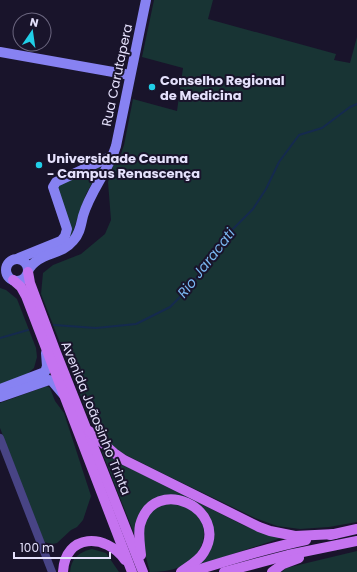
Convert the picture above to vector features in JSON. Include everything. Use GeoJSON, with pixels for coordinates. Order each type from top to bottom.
{"type":"FeatureCollection","features":[{"type":"Feature","properties":{"kind":"main road","name":"Rua Carutapera"},"geometry":{"type":"LineString","coordinates":[[28,272],[33,264],[38,260],[65,248],[73,242],[78,234],[89,199],[112,156],[116,146],[146,0]]}},
{"type":"Feature","properties":{"kind":"main road"},"geometry":{"type":"LineString","coordinates":[[0,52],[130,75]]}},
{"type":"Feature","properties":{"kind":"main road"},"geometry":{"type":"LineString","coordinates":[[13,280],[8,276],[6,270],[10,261],[61,241],[66,234],[66,229],[53,187],[54,183],[57,180],[112,156]]}},
{"type":"Feature","properties":{"kind":"main road"},"geometry":{"type":"LineString","coordinates":[[0,278],[18,281],[22,280],[28,272],[27,265],[24,261],[10,261]]}},
{"type":"Feature","properties":{"kind":"main road","name":"Avenida Joãosinho Trinta"},"geometry":{"type":"LineString","coordinates":[[28,272],[33,290],[86,429],[137,571]]}},
{"type":"Feature","properties":{"kind":"main road","name":"Avenida Joãosinho Trinta"},"geometry":{"type":"LineString","coordinates":[[13,280],[23,291],[64,395],[137,571]]}},
{"type":"Feature","properties":{"kind":"main road"},"geometry":{"type":"LineString","coordinates":[[0,389],[45,372],[48,366],[46,348]]}},
{"type":"Feature","properties":{"kind":"main road"},"geometry":{"type":"LineString","coordinates":[[0,397],[49,380],[52,381],[64,395]]}},
{"type":"Feature","properties":{"kind":"main road"},"geometry":{"type":"LineString","coordinates":[[86,429],[124,460],[259,527],[294,536],[335,534]]}},
{"type":"Feature","properties":{"kind":"main road"},"geometry":{"type":"LineString","coordinates":[[137,571],[140,526],[144,516],[150,507],[166,499],[174,498],[184,500],[193,505],[204,516],[208,529],[207,544],[204,552],[196,561],[181,572]]}},
{"type":"Feature","properties":{"kind":"main road"},"geometry":{"type":"LineString","coordinates":[[191,572],[281,546],[357,529]]}},
{"type":"Feature","properties":{"kind":"main road"},"geometry":{"type":"LineString","coordinates":[[63,572],[65,559],[73,548],[83,542],[94,541],[108,544],[137,571]]}},
{"type":"Feature","properties":{"kind":"main road"},"geometry":{"type":"LineString","coordinates":[[224,572],[288,555],[357,541]]}},
{"type":"Feature","properties":{"kind":"main road"},"geometry":{"type":"LineString","coordinates":[[272,572],[279,566],[288,562],[345,544]]}},
{"type":"Feature","properties":{"kind":"street"},"geometry":{"type":"LineString","coordinates":[[0,438],[52,572]]}},
{"type":"Feature","properties":{"kind":"green space"},"geometry":{"type":"Polygon","coordinates":[[[154,0],[213,0],[208,19],[336,54],[334,60],[350,63],[357,37],[357,522],[329,527],[300,529],[277,526],[255,518],[124,454],[108,443],[97,431],[88,415],[41,294],[43,273],[53,265],[81,254],[105,234],[111,220],[108,182],[115,160],[121,154],[124,145],[133,99],[177,111],[183,68],[142,57],[154,0]]]}},
{"type":"Feature","properties":{"kind":"green space"},"geometry":{"type":"Polygon","coordinates":[[[101,167],[86,194],[71,237],[69,236],[57,185],[101,167]]]}},
{"type":"Feature","properties":{"kind":"green space"},"geometry":{"type":"Polygon","coordinates":[[[0,288],[6,290],[17,299],[36,348],[37,357],[34,368],[26,375],[0,385],[0,288]]]}},
{"type":"Feature","properties":{"kind":"green space"},"geometry":{"type":"Polygon","coordinates":[[[47,386],[50,388],[55,401],[64,413],[91,496],[83,520],[77,527],[71,530],[57,543],[52,544],[44,542],[0,428],[0,403],[47,386]]]}},
{"type":"Feature","properties":{"kind":"green space"},"geometry":{"type":"Polygon","coordinates":[[[104,451],[118,462],[245,526],[281,538],[200,565],[213,542],[192,501],[146,506],[143,509],[137,524],[135,536],[102,452],[104,451]]]}},
{"type":"Feature","properties":{"kind":"green space"},"geometry":{"type":"Polygon","coordinates":[[[171,503],[192,510],[199,517],[203,524],[203,541],[195,557],[188,563],[172,569],[150,572],[143,540],[146,520],[151,513],[159,507],[171,503]]]}},
{"type":"Feature","properties":{"kind":"green space"},"geometry":{"type":"Polygon","coordinates":[[[92,549],[106,553],[119,572],[70,572],[72,563],[76,556],[92,549]]]}},
{"type":"Feature","properties":{"kind":"green space"},"geometry":{"type":"Polygon","coordinates":[[[357,551],[357,572],[282,572],[286,568],[357,551]]]}},
{"type":"Feature","properties":{"kind":"waterway","name":"Rio Jaracati"},"geometry":{"type":"LineString","coordinates":[[54,325],[96,328],[136,324],[170,307],[188,289],[208,262],[220,242],[253,209],[266,189],[279,162],[299,135],[322,128],[350,107],[357,104]]}},
{"type":"Feature","properties":{"kind":"waterway","name":"Rio Jaracati"},"geometry":{"type":"LineString","coordinates":[[0,338],[28,330]]}},
{"type":"Feature","properties":{"kind":"place","name":"Conselho Regional de Medicina"},"geometry":{"type":"Point","coordinates":[152,87]}},
{"type":"Feature","properties":{"kind":"place","name":"Universidade Ceuma - Campus Renascença"},"geometry":{"type":"Point","coordinates":[39,165]}}]}
